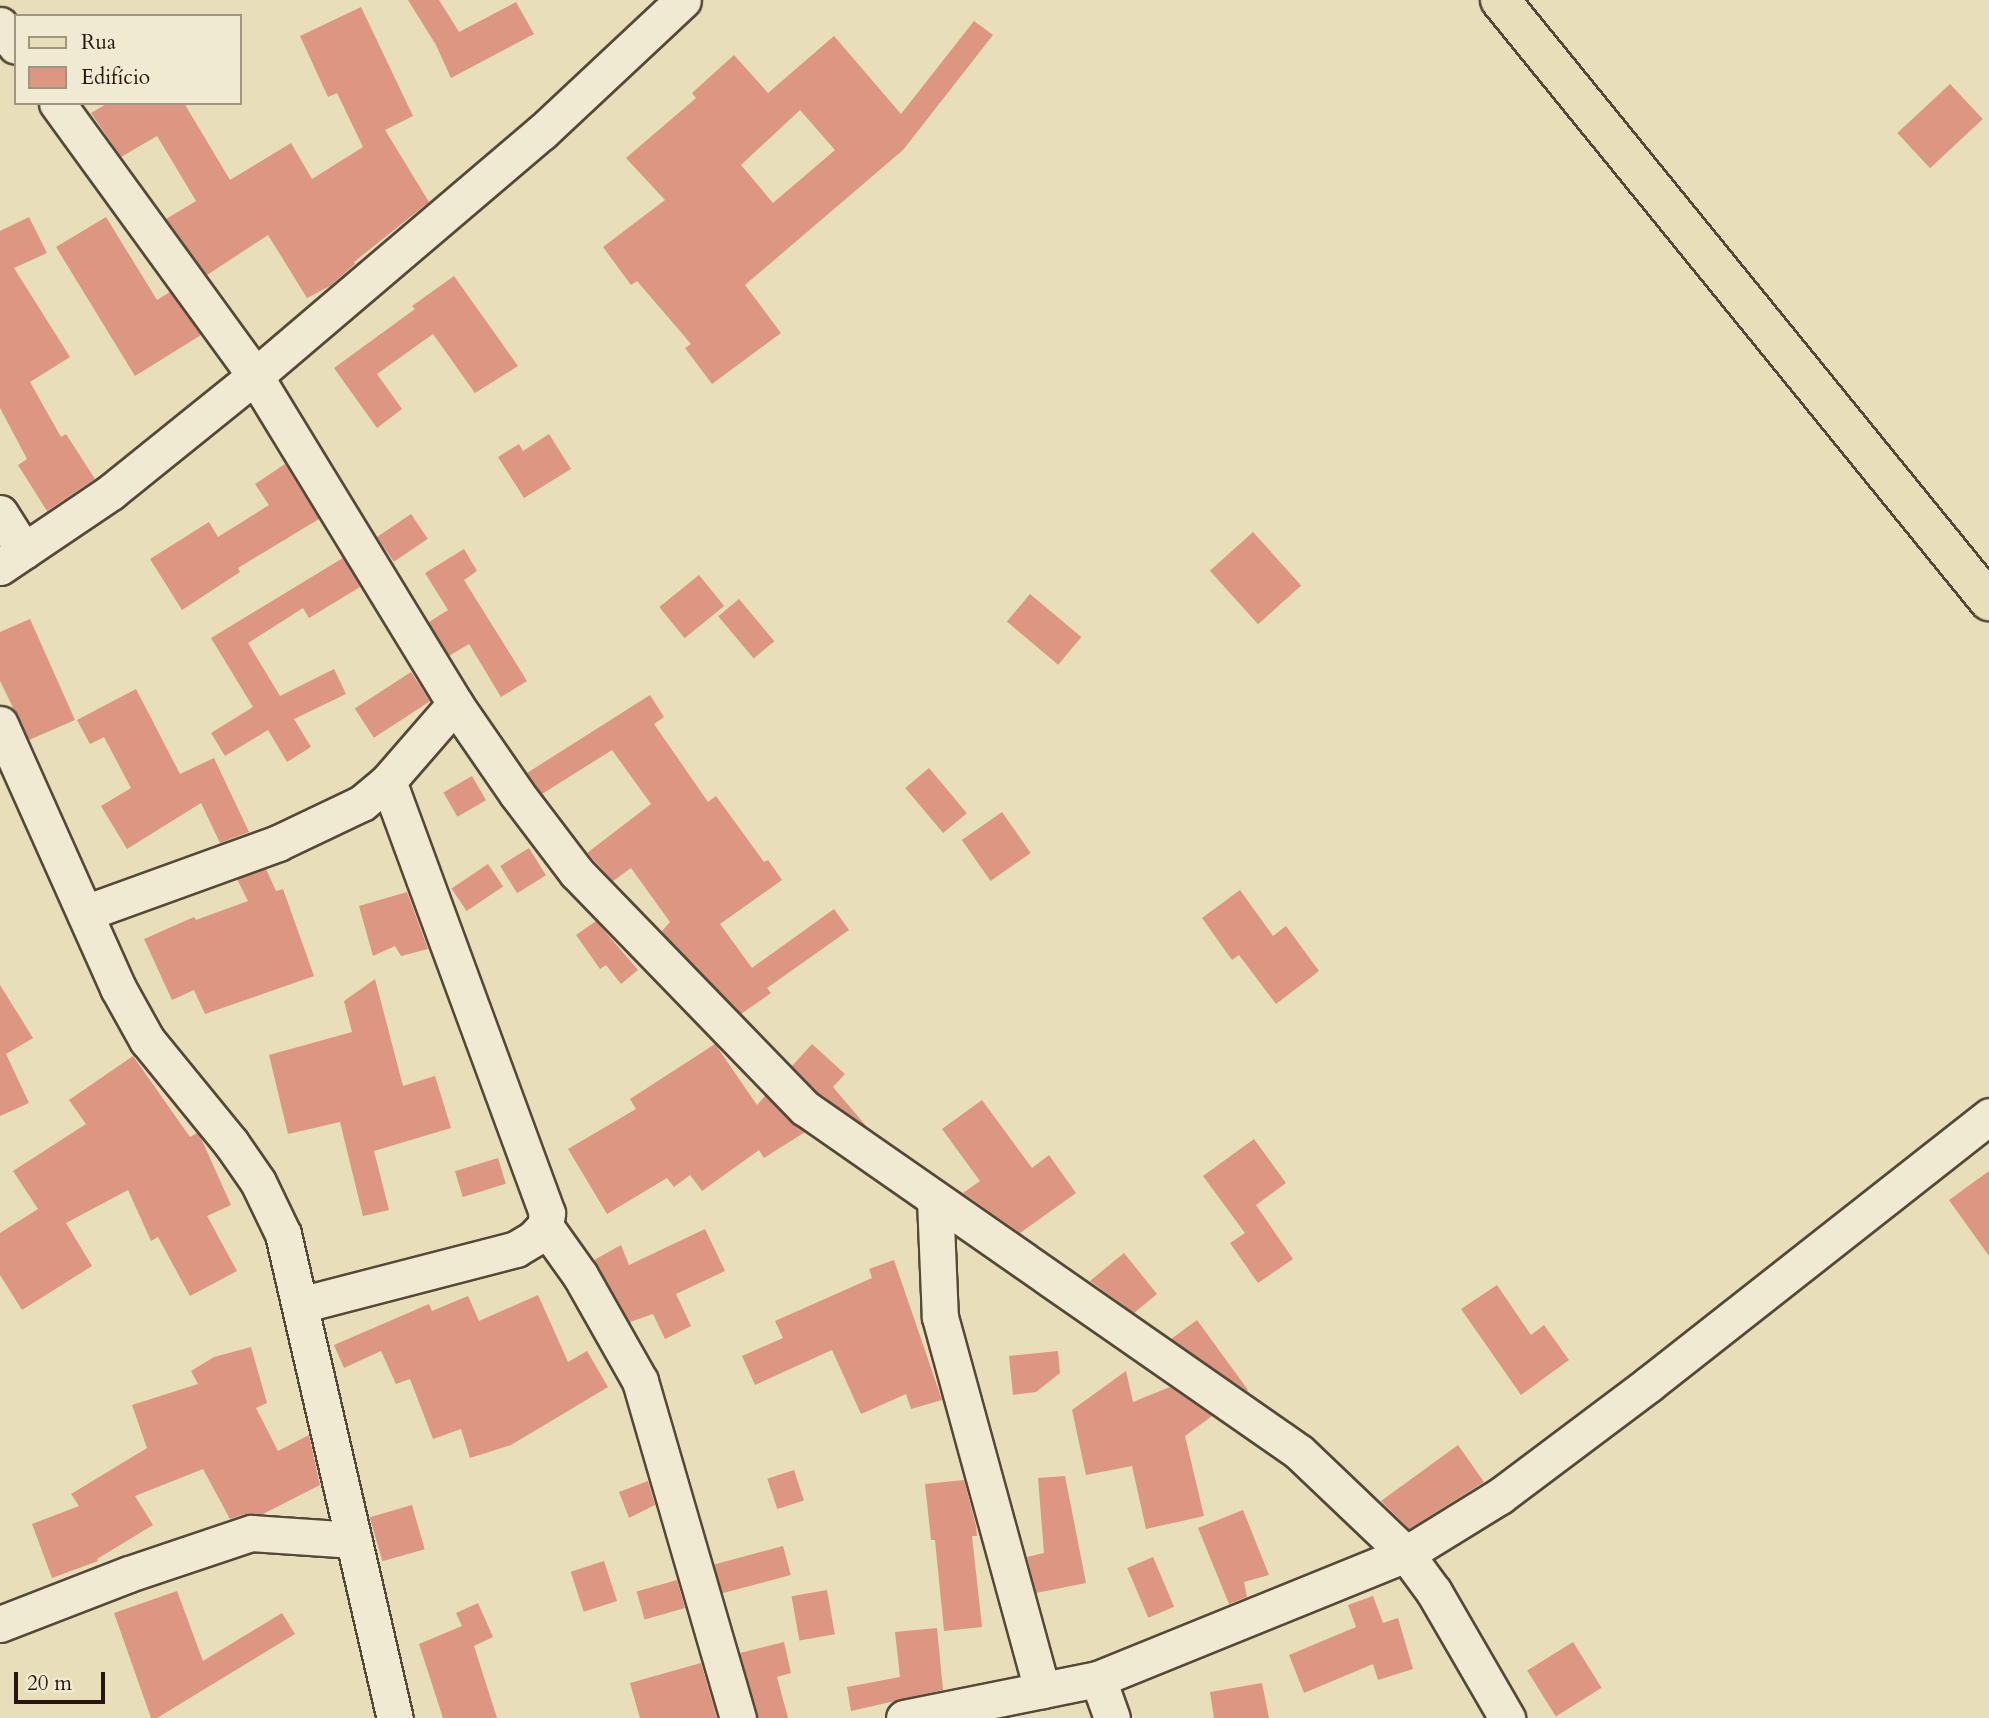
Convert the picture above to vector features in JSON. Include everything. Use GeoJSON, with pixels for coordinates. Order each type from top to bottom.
{"type":"FeatureCollection","features":[{"type":"Feature","properties":{"kind":"main road"},"geometry":{"type":"LineString","coordinates":[[1500,0],[1989,601]]}},
{"type":"Feature","properties":{"kind":"street"},"geometry":{"type":"LineString","coordinates":[[0,513],[12,559],[111,492],[255,376],[542,132],[683,0]]}},
{"type":"Feature","properties":{"kind":"street"},"geometry":{"type":"LineString","coordinates":[[0,25],[14,43]]}},
{"type":"Feature","properties":{"kind":"street"},"geometry":{"type":"LineString","coordinates":[[58,105],[255,376],[455,704],[517,794],[577,873],[805,1108],[1299,1452],[1406,1554],[1434,1592],[1507,1718]]}},
{"type":"Feature","properties":{"kind":"street"},"geometry":{"type":"LineString","coordinates":[[85,913],[278,843],[362,803],[388,780],[455,704]]}},
{"type":"Feature","properties":{"kind":"street"},"geometry":{"type":"LineString","coordinates":[[0,724],[118,988],[147,1040],[231,1143],[258,1182],[283,1234],[395,1718]]}},
{"type":"Feature","properties":{"kind":"street"},"geometry":{"type":"LineString","coordinates":[[300,1305],[516,1249],[534,1238],[545,1226],[547,1213],[525,1150],[388,780]]}},
{"type":"Feature","properties":{"kind":"street"},"geometry":{"type":"LineString","coordinates":[[904,1718],[1098,1679],[1406,1554],[1510,1488],[1649,1384],[1989,1116]]}},
{"type":"Feature","properties":{"kind":"street"},"geometry":{"type":"LineString","coordinates":[[935,1200],[940,1317],[1042,1690]]}},
{"type":"Feature","properties":{"kind":"street"},"geometry":{"type":"LineString","coordinates":[[545,1226],[580,1275],[640,1381],[738,1718]]}},
{"type":"Feature","properties":{"kind":"street"},"geometry":{"type":"LineString","coordinates":[[0,1624],[129,1574],[251,1533],[354,1540]]}},
{"type":"Feature","properties":{"kind":"street"},"geometry":{"type":"LineString","coordinates":[[1098,1679],[1112,1718]]}},
{"type":"Feature","properties":{"kind":"building"},"geometry":{"type":"Polygon","coordinates":[[[408,0],[439,0],[459,32],[516,2],[534,34],[451,78],[436,45],[408,0]]]}},
{"type":"Feature","properties":{"kind":"building"},"geometry":{"type":"Polygon","coordinates":[[[361,7],[413,116],[385,130],[429,202],[354,262],[355,264],[330,286],[307,298],[268,235],[207,275],[166,219],[196,201],[157,136],[121,157],[91,113],[105,105],[185,105],[230,180],[291,143],[312,179],[363,147],[337,93],[328,97],[300,36],[361,7]]]}},
{"type":"Feature","properties":{"kind":"building"},"geometry":{"type":"Polygon","coordinates":[[[974,21],[993,35],[903,150],[745,285],[781,333],[712,384],[685,348],[691,344],[637,281],[631,285],[603,247],[665,200],[626,158],[696,98],[692,93],[734,55],[768,93],[834,36],[901,114],[974,21]],[[800,110],[741,165],[773,203],[835,150],[800,110]]]}},
{"type":"Feature","properties":{"kind":"building"},"geometry":{"type":"Polygon","coordinates":[[[1950,84],[1983,119],[1930,168],[1897,133],[1950,84]]]}},
{"type":"Feature","properties":{"kind":"building"},"geometry":{"type":"Polygon","coordinates":[[[29,217],[47,253],[14,268],[70,357],[30,382],[61,437],[66,434],[95,479],[47,511],[18,465],[27,459],[0,408],[0,231],[29,217]]]}},
{"type":"Feature","properties":{"kind":"building"},"geometry":{"type":"Polygon","coordinates":[[[106,217],[157,300],[170,292],[201,335],[135,376],[56,247],[106,217]]]}},
{"type":"Feature","properties":{"kind":"building"},"geometry":{"type":"Polygon","coordinates":[[[454,276],[518,366],[475,393],[433,334],[377,374],[402,409],[377,428],[334,368],[415,309],[412,306],[454,276]]]}},
{"type":"Feature","properties":{"kind":"building"},"geometry":{"type":"Polygon","coordinates":[[[549,434],[571,469],[524,498],[498,457],[519,444],[523,451],[549,434]]]}},
{"type":"Feature","properties":{"kind":"building"},"geometry":{"type":"Polygon","coordinates":[[[285,464],[319,519],[238,568],[240,572],[182,610],[150,559],[209,522],[218,537],[269,505],[255,484],[285,464]]]}},
{"type":"Feature","properties":{"kind":"building"},"geometry":{"type":"Polygon","coordinates":[[[411,514],[428,539],[394,562],[377,537],[411,514]]]}},
{"type":"Feature","properties":{"kind":"building"},"geometry":{"type":"Polygon","coordinates":[[[1253,532],[1301,586],[1258,624],[1210,571],[1253,532]]]}},
{"type":"Feature","properties":{"kind":"building"},"geometry":{"type":"Polygon","coordinates":[[[464,549],[477,571],[464,580],[527,681],[501,697],[469,644],[449,656],[429,622],[448,610],[425,573],[464,549]]]}},
{"type":"Feature","properties":{"kind":"building"},"geometry":{"type":"Polygon","coordinates":[[[343,558],[360,587],[309,618],[303,608],[248,643],[280,696],[334,669],[346,694],[294,719],[311,747],[287,762],[268,730],[225,756],[211,733],[253,707],[211,638],[343,558]]]}},
{"type":"Feature","properties":{"kind":"building"},"geometry":{"type":"Polygon","coordinates":[[[699,575],[724,606],[685,638],[659,607],[699,575]]]}},
{"type":"Feature","properties":{"kind":"building"},"geometry":{"type":"Polygon","coordinates":[[[1030,594],[1081,637],[1058,665],[1007,622],[1030,594]]]}},
{"type":"Feature","properties":{"kind":"building"},"geometry":{"type":"Polygon","coordinates":[[[739,599],[774,641],[754,658],[718,616],[739,599]]]}},
{"type":"Feature","properties":{"kind":"building"},"geometry":{"type":"Polygon","coordinates":[[[30,619],[75,720],[29,740],[0,681],[0,632],[30,619]]]}},
{"type":"Feature","properties":{"kind":"building"},"geometry":{"type":"Polygon","coordinates":[[[411,672],[430,701],[374,738],[355,708],[411,672]]]}},
{"type":"Feature","properties":{"kind":"building"},"geometry":{"type":"Polygon","coordinates":[[[136,689],[180,774],[214,758],[249,832],[220,843],[201,803],[127,849],[101,806],[131,788],[104,737],[90,744],[77,720],[136,689]]]}},
{"type":"Feature","properties":{"kind":"building"},"geometry":{"type":"Polygon","coordinates":[[[650,695],[664,717],[654,724],[708,802],[716,796],[764,862],[768,860],[782,880],[720,924],[752,968],[834,909],[849,930],[767,988],[771,993],[741,1014],[665,935],[662,931],[670,922],[631,868],[613,881],[587,853],[651,804],[612,750],[542,794],[527,773],[650,695]]]}},
{"type":"Feature","properties":{"kind":"building"},"geometry":{"type":"Polygon","coordinates":[[[929,768],[967,813],[943,833],[905,788],[929,768]]]}},
{"type":"Feature","properties":{"kind":"building"},"geometry":{"type":"Polygon","coordinates":[[[472,776],[486,800],[457,817],[443,792],[472,776]]]}},
{"type":"Feature","properties":{"kind":"building"},"geometry":{"type":"Polygon","coordinates":[[[1002,812],[1031,853],[991,881],[962,840],[1002,812]]]}},
{"type":"Feature","properties":{"kind":"building"},"geometry":{"type":"Polygon","coordinates":[[[529,848],[546,875],[517,893],[500,866],[529,848]]]}},
{"type":"Feature","properties":{"kind":"building"},"geometry":{"type":"Polygon","coordinates":[[[488,864],[503,886],[467,911],[452,889],[488,864]]]}},
{"type":"Feature","properties":{"kind":"building"},"geometry":{"type":"Polygon","coordinates":[[[266,869],[276,891],[283,889],[314,976],[205,1014],[194,990],[172,1000],[144,939],[194,917],[196,920],[248,901],[237,879],[266,869]]]}},
{"type":"Feature","properties":{"kind":"building"},"geometry":{"type":"Polygon","coordinates":[[[1240,890],[1273,936],[1286,926],[1319,971],[1276,1004],[1239,955],[1232,960],[1202,918],[1240,890]]]}},
{"type":"Feature","properties":{"kind":"building"},"geometry":{"type":"Polygon","coordinates":[[[407,892],[428,949],[401,956],[395,946],[373,956],[359,906],[407,892]]]}},
{"type":"Feature","properties":{"kind":"building"},"geometry":{"type":"Polygon","coordinates":[[[596,921],[638,970],[621,984],[606,965],[600,969],[576,935],[596,921]]]}},
{"type":"Feature","properties":{"kind":"building"},"geometry":{"type":"Polygon","coordinates":[[[375,979],[403,1086],[435,1076],[451,1128],[374,1151],[389,1210],[363,1216],[340,1122],[288,1134],[269,1055],[352,1032],[344,1001],[375,979]]]}},
{"type":"Feature","properties":{"kind":"building"},"geometry":{"type":"Polygon","coordinates":[[[0,985],[33,1038],[6,1054],[29,1103],[0,1116],[0,985]]]}},
{"type":"Feature","properties":{"kind":"building"},"geometry":{"type":"Polygon","coordinates":[[[715,1044],[757,1105],[765,1096],[805,1132],[764,1158],[759,1150],[702,1191],[690,1175],[674,1187],[667,1178],[607,1214],[568,1149],[636,1109],[630,1099],[715,1044]]]}},
{"type":"Feature","properties":{"kind":"building"},"geometry":{"type":"Polygon","coordinates":[[[812,1044],[845,1074],[833,1087],[867,1127],[818,1093],[792,1066],[812,1044]]]}},
{"type":"Feature","properties":{"kind":"building"},"geometry":{"type":"Polygon","coordinates":[[[133,1056],[190,1137],[197,1133],[201,1138],[231,1205],[207,1216],[237,1271],[190,1296],[158,1237],[151,1241],[128,1190],[66,1223],[92,1266],[22,1310],[0,1275],[0,1233],[38,1209],[13,1171],[86,1124],[69,1100],[133,1056]]]}},
{"type":"Feature","properties":{"kind":"building"},"geometry":{"type":"Polygon","coordinates":[[[982,1100],[1032,1168],[1049,1155],[1076,1193],[1020,1233],[963,1193],[980,1181],[942,1129],[982,1100]]]}},
{"type":"Feature","properties":{"kind":"building"},"geometry":{"type":"Polygon","coordinates":[[[1254,1139],[1286,1183],[1256,1205],[1293,1259],[1258,1283],[1230,1243],[1245,1233],[1203,1176],[1254,1139]]]}},
{"type":"Feature","properties":{"kind":"building"},"geometry":{"type":"Polygon","coordinates":[[[498,1158],[506,1184],[463,1197],[455,1171],[498,1158]]]}},
{"type":"Feature","properties":{"kind":"building"},"geometry":{"type":"Polygon","coordinates":[[[1989,1171],[1989,1256],[1949,1200],[1989,1171]]]}},
{"type":"Feature","properties":{"kind":"building"},"geometry":{"type":"Polygon","coordinates":[[[705,1229],[725,1271],[676,1294],[691,1326],[665,1339],[653,1314],[630,1322],[594,1260],[621,1245],[629,1265],[705,1229]]]}},
{"type":"Feature","properties":{"kind":"building"},"geometry":{"type":"Polygon","coordinates":[[[1124,1253],[1157,1294],[1134,1313],[1090,1281],[1124,1253]]]}},
{"type":"Feature","properties":{"kind":"building"},"geometry":{"type":"Polygon","coordinates":[[[894,1260],[942,1400],[911,1409],[906,1394],[861,1414],[832,1350],[755,1385],[742,1356],[783,1338],[775,1321],[872,1278],[869,1269],[894,1260]]]}},
{"type":"Feature","properties":{"kind":"building"},"geometry":{"type":"Polygon","coordinates":[[[1497,1285],[1531,1335],[1544,1325],[1569,1360],[1521,1395],[1461,1309],[1497,1285]]]}},
{"type":"Feature","properties":{"kind":"building"},"geometry":{"type":"Polygon","coordinates":[[[538,1295],[568,1362],[587,1351],[608,1387],[511,1445],[470,1458],[461,1429],[433,1439],[410,1379],[396,1384],[381,1351],[344,1368],[334,1345],[429,1304],[432,1311],[468,1296],[479,1321],[538,1295]]]}},
{"type":"Feature","properties":{"kind":"building"},"geometry":{"type":"Polygon","coordinates":[[[1197,1320],[1248,1390],[1247,1391],[1171,1339],[1197,1320]]]}},
{"type":"Feature","properties":{"kind":"building"},"geometry":{"type":"Polygon","coordinates":[[[251,1347],[267,1403],[256,1408],[278,1451],[309,1435],[320,1485],[263,1514],[245,1514],[230,1519],[203,1469],[135,1496],[153,1525],[97,1559],[98,1561],[52,1578],[32,1524],[79,1506],[71,1494],[147,1448],[132,1405],[198,1384],[191,1371],[214,1357],[251,1347]]]}},
{"type":"Feature","properties":{"kind":"building"},"geometry":{"type":"Polygon","coordinates":[[[1058,1351],[1060,1373],[1036,1392],[1013,1395],[1009,1356],[1058,1351]]]}},
{"type":"Feature","properties":{"kind":"building"},"geometry":{"type":"Polygon","coordinates":[[[1126,1371],[1133,1402],[1170,1387],[1212,1416],[1185,1436],[1204,1516],[1146,1529],[1132,1466],[1086,1475],[1072,1410],[1126,1371]]]}},
{"type":"Feature","properties":{"kind":"building"},"geometry":{"type":"Polygon","coordinates":[[[1458,1445],[1484,1482],[1409,1529],[1381,1501],[1458,1445]]]}},
{"type":"Feature","properties":{"kind":"building"},"geometry":{"type":"Polygon","coordinates":[[[794,1470],[804,1500],[777,1509],[767,1479],[794,1470]]]}},
{"type":"Feature","properties":{"kind":"building"},"geometry":{"type":"Polygon","coordinates":[[[1065,1476],[1086,1583],[1036,1593],[1027,1557],[1044,1553],[1038,1478],[1065,1476]]]}},
{"type":"Feature","properties":{"kind":"building"},"geometry":{"type":"Polygon","coordinates":[[[964,1480],[976,1526],[977,1536],[972,1536],[982,1627],[944,1631],[935,1540],[931,1540],[925,1484],[964,1480]]]}},
{"type":"Feature","properties":{"kind":"building"},"geometry":{"type":"Polygon","coordinates":[[[648,1481],[655,1505],[629,1518],[619,1492],[648,1481]]]}},
{"type":"Feature","properties":{"kind":"building"},"geometry":{"type":"Polygon","coordinates":[[[412,1505],[425,1549],[382,1561],[370,1517],[412,1505]]]}},
{"type":"Feature","properties":{"kind":"building"},"geometry":{"type":"Polygon","coordinates":[[[1243,1510],[1269,1575],[1244,1582],[1247,1597],[1229,1604],[1198,1528],[1243,1510]]]}},
{"type":"Feature","properties":{"kind":"building"},"geometry":{"type":"Polygon","coordinates":[[[783,1546],[791,1575],[721,1594],[713,1565],[783,1546]]]}},
{"type":"Feature","properties":{"kind":"building"},"geometry":{"type":"Polygon","coordinates":[[[1153,1557],[1174,1607],[1148,1618],[1127,1568],[1153,1557]]]}},
{"type":"Feature","properties":{"kind":"building"},"geometry":{"type":"Polygon","coordinates":[[[604,1561],[617,1601],[584,1612],[571,1572],[604,1561]]]}},
{"type":"Feature","properties":{"kind":"building"},"geometry":{"type":"Polygon","coordinates":[[[677,1580],[685,1608],[645,1619],[637,1592],[677,1580]]]}},
{"type":"Feature","properties":{"kind":"building"},"geometry":{"type":"Polygon","coordinates":[[[827,1590],[835,1634],[799,1641],[792,1596],[827,1590]]]}},
{"type":"Feature","properties":{"kind":"building"},"geometry":{"type":"Polygon","coordinates":[[[177,1591],[203,1661],[282,1613],[295,1634],[157,1718],[151,1718],[114,1613],[177,1591]]]}},
{"type":"Feature","properties":{"kind":"building"},"geometry":{"type":"Polygon","coordinates":[[[1373,1596],[1383,1623],[1398,1618],[1413,1669],[1378,1680],[1373,1664],[1304,1693],[1289,1655],[1356,1627],[1348,1605],[1373,1596]]]}},
{"type":"Feature","properties":{"kind":"building"},"geometry":{"type":"Polygon","coordinates":[[[478,1603],[493,1637],[474,1646],[497,1718],[443,1718],[419,1644],[462,1626],[456,1613],[478,1603]]]}},
{"type":"Feature","properties":{"kind":"building"},"geometry":{"type":"Polygon","coordinates":[[[937,1628],[943,1690],[851,1711],[847,1687],[900,1677],[895,1632],[937,1628]]]}},
{"type":"Feature","properties":{"kind":"building"},"geometry":{"type":"Polygon","coordinates":[[[784,1642],[791,1673],[777,1677],[788,1718],[758,1718],[740,1653],[784,1642]]]}},
{"type":"Feature","properties":{"kind":"building"},"geometry":{"type":"Polygon","coordinates":[[[1573,1642],[1602,1688],[1556,1716],[1527,1671],[1573,1642]]]}},
{"type":"Feature","properties":{"kind":"building"},"geometry":{"type":"Polygon","coordinates":[[[701,1663],[717,1718],[640,1718],[630,1683],[701,1663]]]}},
{"type":"Feature","properties":{"kind":"building"},"geometry":{"type":"Polygon","coordinates":[[[1262,1683],[1269,1718],[1214,1718],[1210,1692],[1262,1683]]]}}]}
